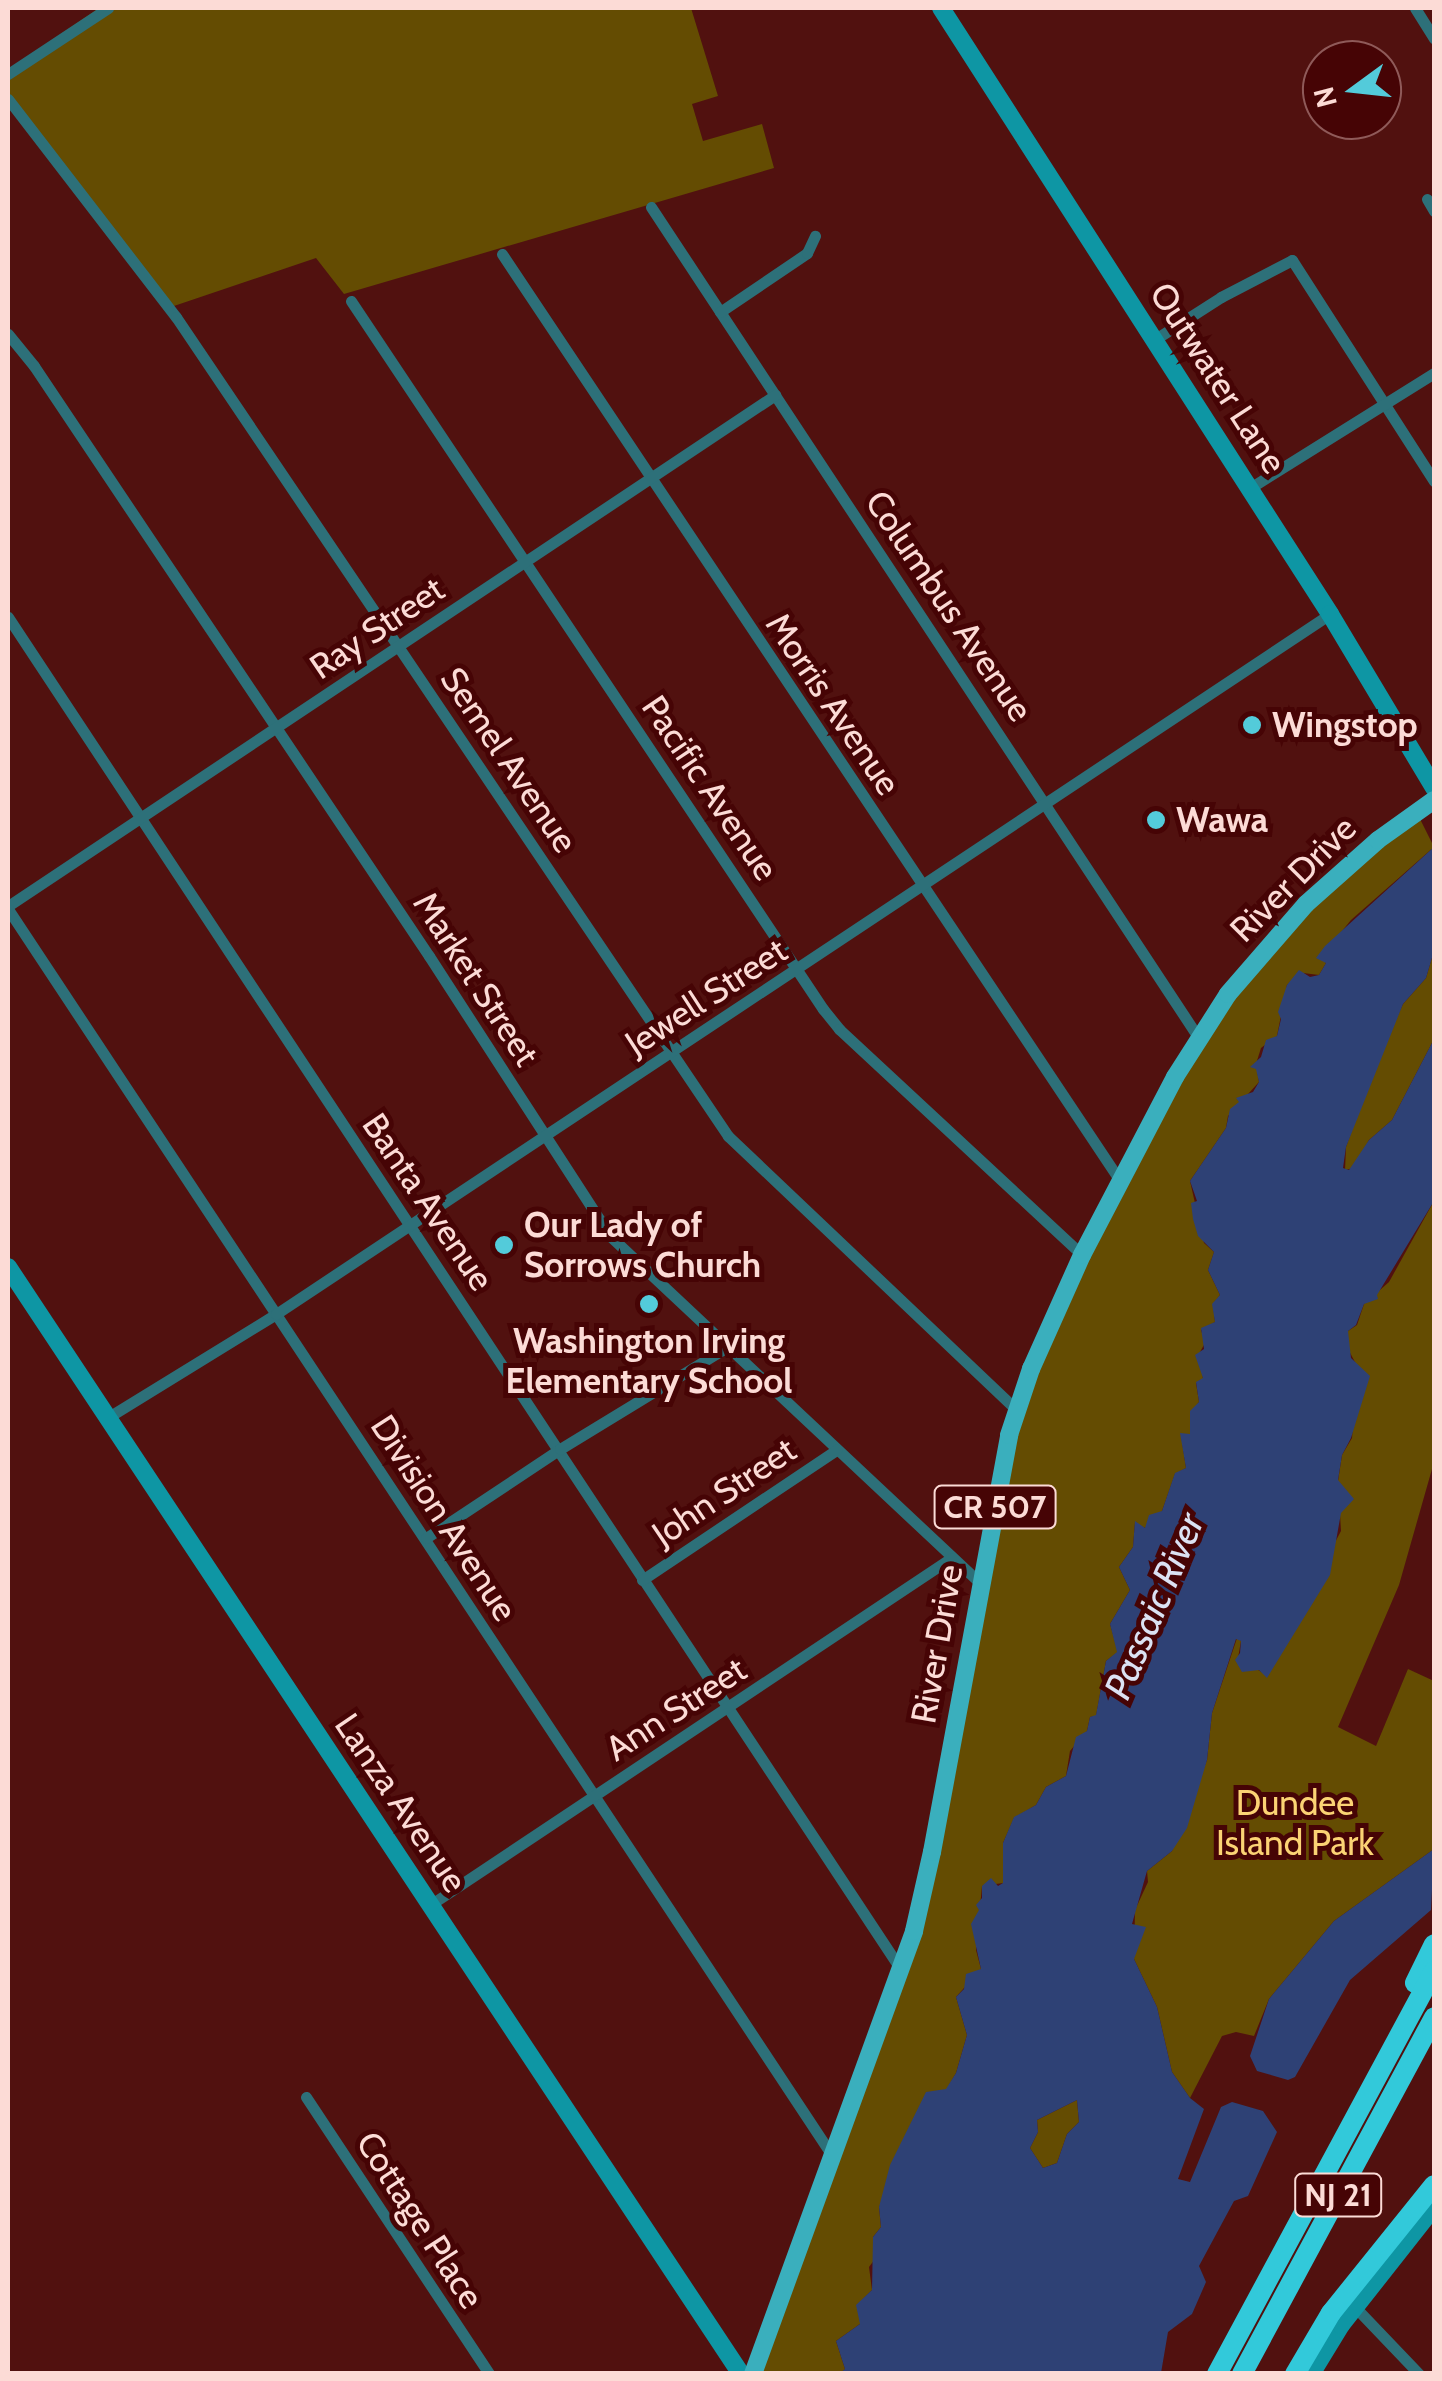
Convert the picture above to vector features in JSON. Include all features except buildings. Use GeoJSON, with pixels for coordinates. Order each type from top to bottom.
{"type":"FeatureCollection","features":[{"type":"Feature","properties":{"kind":"highway"},"geometry":{"type":"LineString","coordinates":[[1342,2142],[1434,1944]]}},
{"type":"Feature","properties":{"kind":"highway","name":"NJ 21"},"geometry":{"type":"LineString","coordinates":[[1217,2374],[1434,1972]]}},
{"type":"Feature","properties":{"kind":"highway","name":"NJ 21"},"geometry":{"type":"LineString","coordinates":[[1242,2374],[1434,2017]]}},
{"type":"Feature","properties":{"kind":"highway"},"geometry":{"type":"LineString","coordinates":[[1295,2374],[1340,2302],[1434,2185]]}},
{"type":"Feature","properties":{"kind":"main road","name":"River Drive"},"geometry":{"type":"LineString","coordinates":[[753,2374],[900,1968],[932,1852],[1015,1408],[1082,1255],[1198,1037],[1228,994],[1306,904],[1378,840],[1434,800]]}},
{"type":"Feature","properties":{"kind":"street"},"geometry":{"type":"LineString","coordinates":[[8,74],[108,8]]}},
{"type":"Feature","properties":{"kind":"street","name":"Outwater Lane"},"geometry":{"type":"LineString","coordinates":[[941,8],[1330,614],[1434,788]]}},
{"type":"Feature","properties":{"kind":"street"},"geometry":{"type":"LineString","coordinates":[[1414,8],[1434,39]]}},
{"type":"Feature","properties":{"kind":"street","name":"Semel Avenue"},"geometry":{"type":"LineString","coordinates":[[8,98],[176,317],[728,1136],[1015,1408]]}},
{"type":"Feature","properties":{"kind":"street"},"geometry":{"type":"LineString","coordinates":[[1427,200],[1434,211]]}},
{"type":"Feature","properties":{"kind":"street","name":"Columbus Avenue"},"geometry":{"type":"LineString","coordinates":[[651,207],[1198,1037]]}},
{"type":"Feature","properties":{"kind":"street"},"geometry":{"type":"LineString","coordinates":[[720,312],[806,253],[816,236]]}},
{"type":"Feature","properties":{"kind":"street","name":"Morris Avenue"},"geometry":{"type":"LineString","coordinates":[[502,254],[1121,1182]]}},
{"type":"Feature","properties":{"kind":"street"},"geometry":{"type":"LineString","coordinates":[[1154,340],[1222,296],[1292,260],[1434,481]]}},
{"type":"Feature","properties":{"kind":"street","name":"Pacific Avenue"},"geometry":{"type":"LineString","coordinates":[[351,301],[839,1029],[1082,1255]]}},
{"type":"Feature","properties":{"kind":"street","name":"Market Street"},"geometry":{"type":"LineString","coordinates":[[8,334],[34,366],[276,728],[610,1236],[980,1582]]}},
{"type":"Feature","properties":{"kind":"street"},"geometry":{"type":"LineString","coordinates":[[1250,488],[1434,374]]}},
{"type":"Feature","properties":{"kind":"street","name":"Ray Street"},"geometry":{"type":"LineString","coordinates":[[8,907],[776,395]]}},
{"type":"Feature","properties":{"kind":"street","name":"Jewell Street"},"geometry":{"type":"LineString","coordinates":[[107,1418],[276,1314],[1048,805],[1330,614]]}},
{"type":"Feature","properties":{"kind":"street","name":"Banta Avenue"},"geometry":{"type":"LineString","coordinates":[[8,617],[900,1968]]}},
{"type":"Feature","properties":{"kind":"street","name":"Division Avenue"},"geometry":{"type":"LineString","coordinates":[[8,907],[833,2158]]}},
{"type":"Feature","properties":{"kind":"street","name":"Lanza Avenue"},"geometry":{"type":"LineString","coordinates":[[8,1267],[742,2374]]}},
{"type":"Feature","properties":{"kind":"street"},"geometry":{"type":"LineString","coordinates":[[426,1538],[560,1449],[729,1346]]}},
{"type":"Feature","properties":{"kind":"street","name":"John Street"},"geometry":{"type":"LineString","coordinates":[[642,1580],[836,1450]]}},
{"type":"Feature","properties":{"kind":"street","name":"Ann Street"},"geometry":{"type":"LineString","coordinates":[[430,1905],[951,1558]]}},
{"type":"Feature","properties":{"kind":"street","name":"Cottage Place"},"geometry":{"type":"LineString","coordinates":[[306,2097],[489,2374]]}},
{"type":"Feature","properties":{"kind":"street"},"geometry":{"type":"LineString","coordinates":[[1311,2374],[1354,2307],[1434,2208]]}},
{"type":"Feature","properties":{"kind":"street"},"geometry":{"type":"LineString","coordinates":[[1354,2307],[1419,2374]]}},
{"type":"Feature","properties":{"kind":"green space"},"geometry":{"type":"Polygon","coordinates":[[[99,8],[691,8],[718,96],[692,104],[703,141],[762,124],[774,168],[344,294],[316,258],[171,307],[8,94],[8,70],[99,8]]]}},
{"type":"Feature","properties":{"kind":"green space"},"geometry":{"type":"Polygon","coordinates":[[[1416,811],[1434,847],[1351,920],[1321,957],[1326,963],[1319,975],[1303,973],[1287,985],[1277,1036],[1261,1048],[1256,1064],[1259,1082],[1228,1116],[1226,1128],[1190,1181],[1204,1243],[1214,1252],[1208,1270],[1220,1295],[1213,1304],[1215,1322],[1201,1330],[1205,1343],[1200,1352],[1203,1379],[1196,1383],[1199,1402],[1190,1414],[1190,1434],[1181,1435],[1186,1468],[1175,1474],[1162,1511],[1145,1528],[1135,1523],[1133,1547],[1119,1567],[1130,1590],[1110,1624],[1118,1652],[1106,1661],[1096,1716],[1090,1717],[1087,1731],[1070,1751],[1066,1776],[1046,1787],[1036,1805],[1014,1818],[1003,1843],[1003,1883],[982,1886],[976,1950],[981,1969],[956,1997],[967,2035],[956,2073],[879,2207],[881,2227],[873,2237],[875,2259],[869,2267],[872,2290],[862,2300],[860,2324],[836,2341],[845,2369],[840,2374],[753,2374],[900,1968],[1015,1408],[1198,1037],[1296,914],[1416,811]]]}},
{"type":"Feature","properties":{"kind":"green space"},"geometry":{"type":"Polygon","coordinates":[[[1434,951],[1434,1039],[1392,1120],[1369,1140],[1354,1168],[1345,1170],[1346,1147],[1374,1068],[1403,1004],[1426,978],[1434,951]]]}},
{"type":"Feature","properties":{"kind":"green space","name":"Dundee Island Park"},"geometry":{"type":"Polygon","coordinates":[[[1434,1201],[1434,1462],[1399,1585],[1338,1727],[1376,1746],[1408,1669],[1434,1681],[1434,1849],[1334,1921],[1269,1999],[1254,2036],[1236,2032],[1222,2036],[1190,2098],[1172,2072],[1157,2007],[1134,1959],[1135,1910],[1148,1882],[1147,1871],[1172,1851],[1207,1760],[1212,1713],[1237,1638],[1241,1641],[1238,1658],[1265,1674],[1341,1531],[1338,1481],[1342,1455],[1352,1438],[1357,1366],[1347,1347],[1348,1331],[1357,1325],[1364,1304],[1389,1282],[1434,1201]]]}},
{"type":"Feature","properties":{"kind":"green space"},"geometry":{"type":"Polygon","coordinates":[[[1077,2100],[1079,2122],[1067,2134],[1057,2163],[1043,2168],[1030,2148],[1038,2132],[1037,2120],[1077,2100]]]}},
{"type":"Feature","properties":{"kind":"water","name":"Passaic River"},"geometry":{"type":"Polygon","coordinates":[[[1434,847],[1434,951],[1426,978],[1403,1004],[1346,1147],[1343,1168],[1349,1170],[1369,1140],[1392,1120],[1434,1039],[1434,1201],[1378,1299],[1364,1304],[1356,1325],[1348,1331],[1351,1358],[1370,1376],[1342,1455],[1338,1480],[1354,1499],[1341,1513],[1330,1575],[1267,1678],[1259,1670],[1242,1672],[1235,1660],[1241,1641],[1236,1639],[1212,1713],[1207,1760],[1187,1828],[1172,1851],[1147,1871],[1132,1924],[1146,1927],[1134,1959],[1157,2007],[1172,2072],[1190,2098],[1204,2109],[1178,2179],[1190,2182],[1221,2107],[1232,2102],[1263,2111],[1277,2132],[1248,2196],[1234,2201],[1199,2266],[1206,2282],[1192,2314],[1168,2332],[1161,2373],[840,2373],[845,2369],[836,2341],[860,2324],[856,2305],[872,2290],[873,2237],[881,2227],[879,2207],[890,2165],[926,2092],[946,2089],[956,2073],[967,2035],[956,1997],[964,1989],[966,1974],[981,1969],[971,1924],[979,1910],[976,1905],[982,1898],[982,1886],[991,1878],[998,1886],[1003,1883],[1003,1843],[1014,1817],[1036,1805],[1046,1787],[1066,1776],[1076,1737],[1087,1731],[1090,1717],[1096,1715],[1106,1661],[1117,1652],[1110,1624],[1130,1590],[1119,1567],[1133,1547],[1135,1521],[1145,1528],[1149,1515],[1162,1511],[1175,1473],[1186,1468],[1180,1433],[1190,1434],[1190,1411],[1199,1402],[1196,1382],[1203,1378],[1195,1355],[1204,1349],[1201,1328],[1215,1322],[1212,1304],[1220,1295],[1208,1270],[1214,1252],[1198,1236],[1193,1219],[1191,1203],[1197,1201],[1190,1181],[1226,1128],[1230,1109],[1239,1102],[1236,1098],[1253,1092],[1259,1082],[1256,1069],[1250,1067],[1261,1057],[1266,1040],[1277,1036],[1281,1019],[1278,1012],[1287,985],[1299,970],[1310,977],[1319,975],[1326,963],[1316,958],[1434,847]],[[1077,2100],[1037,2120],[1038,2132],[1030,2148],[1043,2168],[1057,2163],[1067,2134],[1079,2122],[1077,2100]]]}},
{"type":"Feature","properties":{"kind":"water"},"geometry":{"type":"Polygon","coordinates":[[[1434,1849],[1431,1910],[1350,1980],[1295,2077],[1288,2080],[1257,2071],[1250,2056],[1269,1999],[1334,1921],[1434,1849]]]}},
{"type":"Feature","properties":{"kind":"place","name":"Wingstop"},"geometry":{"type":"Point","coordinates":[1252,725]}},
{"type":"Feature","properties":{"kind":"place","name":"Wawa"},"geometry":{"type":"Point","coordinates":[1156,820]}},
{"type":"Feature","properties":{"kind":"place","name":"Our Lady of Sorrows Church"},"geometry":{"type":"Point","coordinates":[504,1245]}},
{"type":"Feature","properties":{"kind":"place","name":"Washington Irving Elementary School"},"geometry":{"type":"Point","coordinates":[649,1304]}}]}
